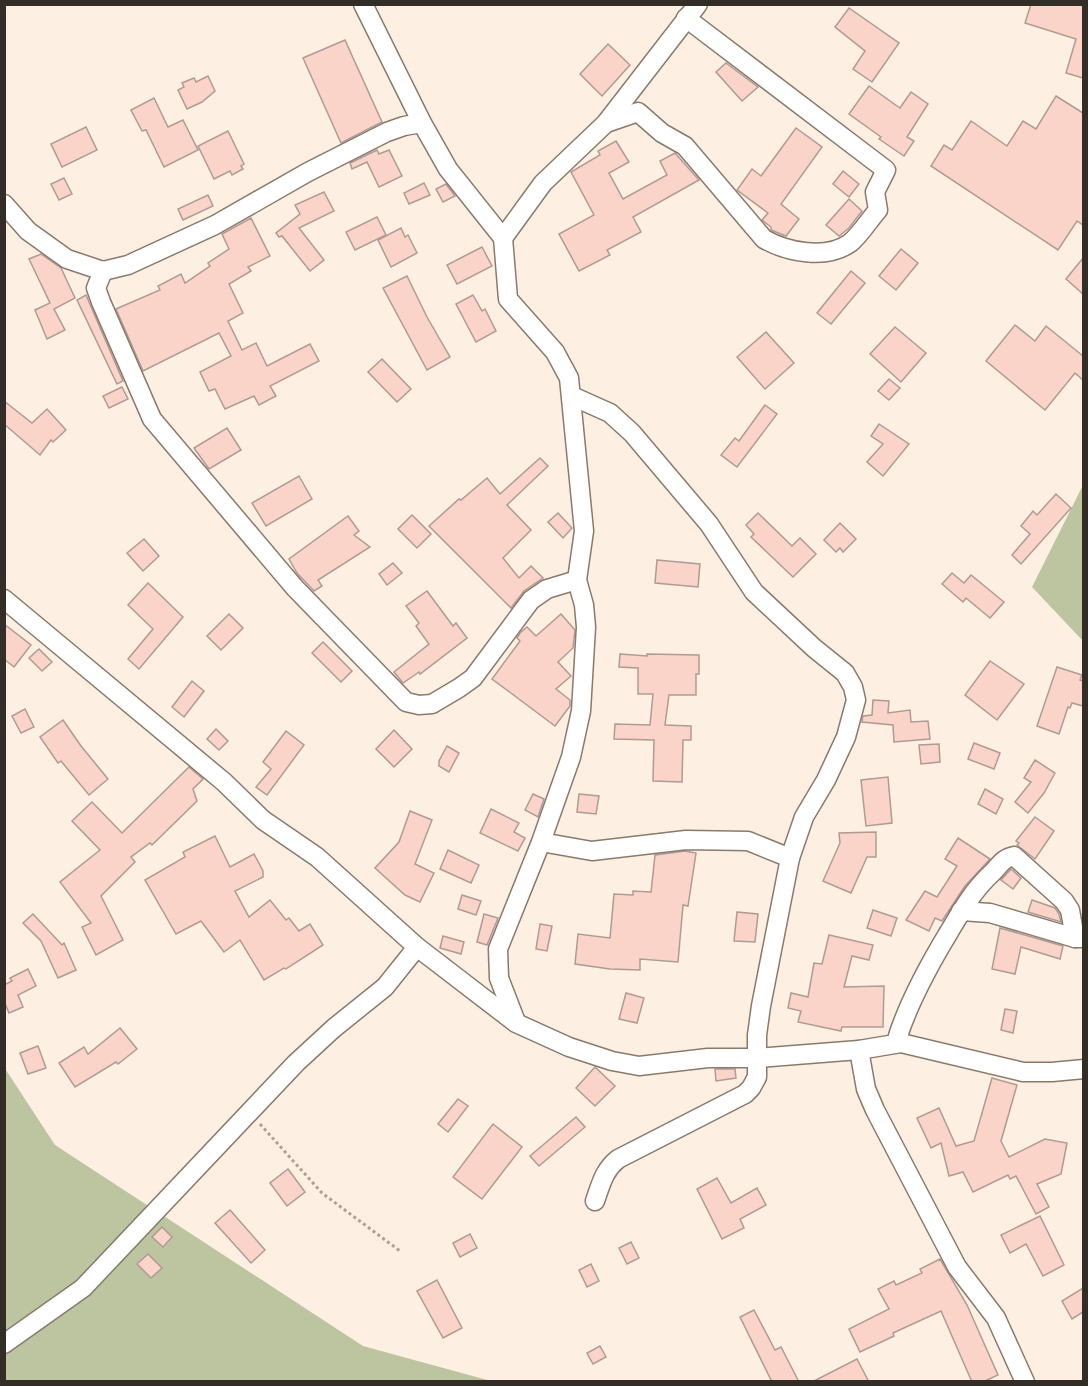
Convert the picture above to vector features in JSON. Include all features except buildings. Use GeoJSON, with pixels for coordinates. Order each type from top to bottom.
{"type":"FeatureCollection","features":[{"type":"Feature","properties":{"kind":"street"},"geometry":{"type":"LineString","coordinates":[[363,4],[422,123],[448,169],[503,238],[508,299],[555,352],[569,378],[572,396],[584,531],[577,580],[584,605],[586,627],[581,711],[571,757],[541,842],[498,949],[500,978],[516,1023]]}},
{"type":"Feature","properties":{"kind":"street"},"geometry":{"type":"LineString","coordinates":[[503,238],[543,183],[606,123],[692,11],[886,170],[876,192],[878,210],[850,243],[830,251],[806,253],[778,247],[764,239],[685,146],[662,133],[638,112],[606,123]]}},
{"type":"Feature","properties":{"kind":"street"},"geometry":{"type":"LineString","coordinates":[[4,204],[28,231],[67,259],[103,271],[128,265],[215,225],[308,172],[387,132],[422,123]]}},
{"type":"Feature","properties":{"kind":"street"},"geometry":{"type":"LineString","coordinates":[[103,271],[96,288],[152,419],[295,588],[406,702],[418,705],[432,704],[459,688],[479,670],[531,600],[547,589],[577,580]]}},
{"type":"Feature","properties":{"kind":"street"},"geometry":{"type":"LineString","coordinates":[[572,396],[610,414],[632,432],[709,524],[754,592],[814,648],[845,673],[853,687],[856,700],[846,737],[826,780],[804,817],[790,858],[761,1006],[757,1035],[757,1077],[745,1094],[618,1159],[608,1167],[595,1201]]}},
{"type":"Feature","properties":{"kind":"street"},"geometry":{"type":"LineString","coordinates":[[4,599],[224,782],[263,820],[317,857],[417,947],[516,1023],[612,1061],[639,1065],[708,1058],[758,1058],[859,1050],[901,1042],[1023,1072],[1083,1069]]}},
{"type":"Feature","properties":{"kind":"street"},"geometry":{"type":"LineString","coordinates":[[541,842],[592,851],[686,840],[748,841],[790,858]]}},
{"type":"Feature","properties":{"kind":"street"},"geometry":{"type":"LineString","coordinates":[[901,1042],[898,1036],[928,967],[961,911],[987,876],[1007,857],[1014,856],[1064,901],[1070,910],[1079,938]]}},
{"type":"Feature","properties":{"kind":"street"},"geometry":{"type":"LineString","coordinates":[[961,911],[990,913],[1079,938]]}},
{"type":"Feature","properties":{"kind":"street"},"geometry":{"type":"LineString","coordinates":[[4,1344],[83,1287],[296,1063],[334,1028],[385,987],[417,947]]}},
{"type":"Feature","properties":{"kind":"street"},"geometry":{"type":"LineString","coordinates":[[859,1050],[866,1089],[875,1110],[957,1267],[996,1318],[1025,1382]]}},
{"type":"Feature","properties":{"kind":"path"},"geometry":{"type":"LineString","coordinates":[[249,1111],[322,1193],[400,1251]]}},
{"type":"Feature","properties":{"kind":"green space"},"geometry":{"type":"Polygon","coordinates":[[[1083,485],[1083,641],[1032,587],[1083,485]]]}},
{"type":"Feature","properties":{"kind":"green space"},"geometry":{"type":"Polygon","coordinates":[[[4,1067],[55,1145],[363,1346],[491,1381],[5,1381],[4,1067]]]}}]}
